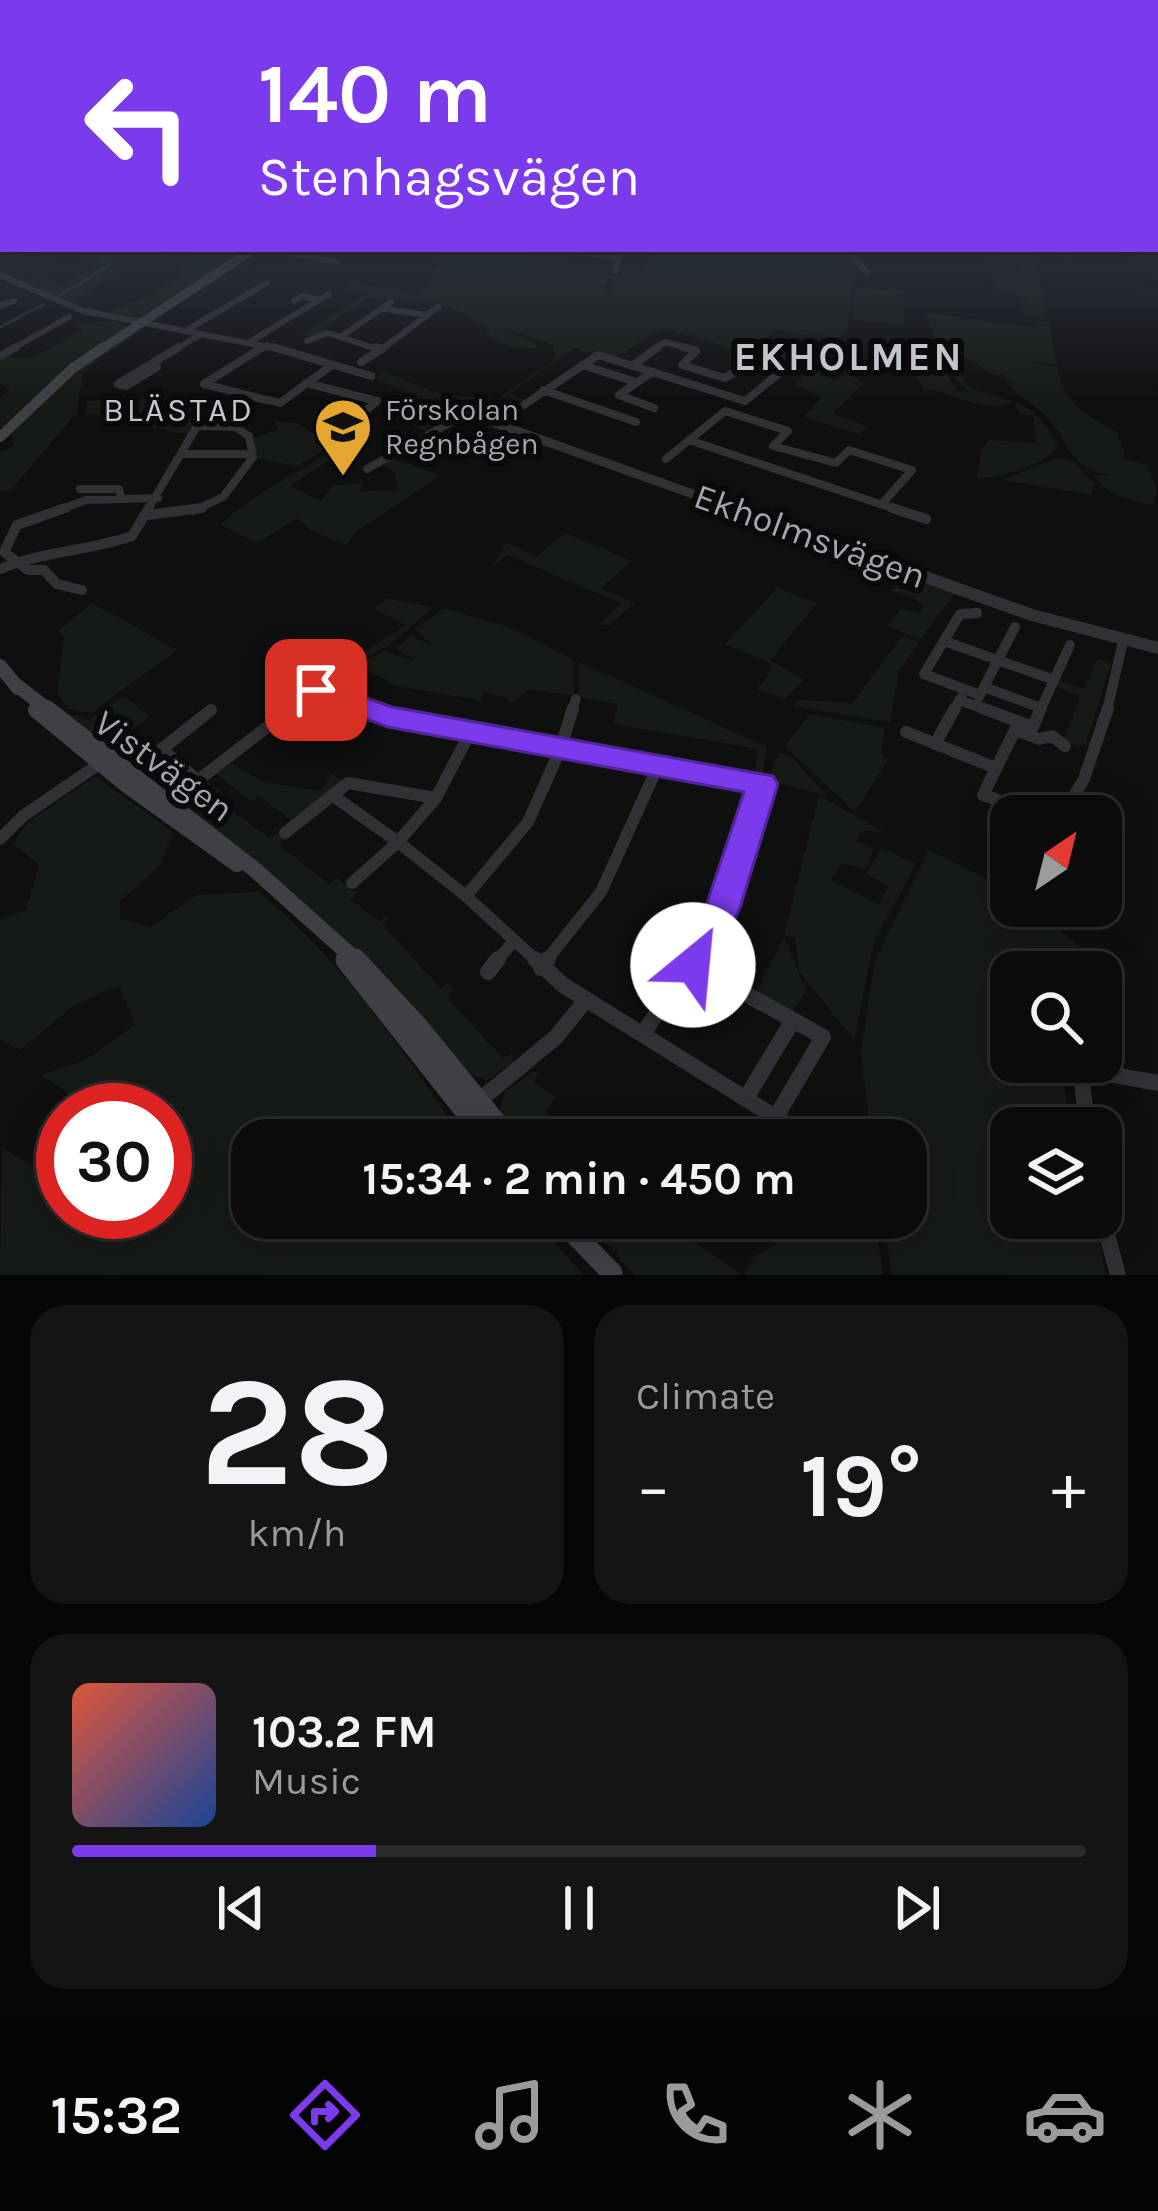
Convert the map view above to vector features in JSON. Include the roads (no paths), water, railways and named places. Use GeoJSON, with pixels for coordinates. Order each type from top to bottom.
{"type":"FeatureCollection","features":[{"type":"Feature","properties":{"kind":"main road"},"geometry":{"type":"LineString","coordinates":[[0,437],[57,381],[204,280]]}},
{"type":"Feature","properties":{"kind":"main road","name":"Vistvägen"},"geometry":{"type":"LineString","coordinates":[[1,667],[53,728],[166,805],[281,893],[330,938],[486,1119]]}},
{"type":"Feature","properties":{"kind":"main road","name":"Vistvägen"},"geometry":{"type":"LineString","coordinates":[[471,1106],[478,1119]]}},
{"type":"Feature","properties":{"kind":"main road"},"geometry":{"type":"LineString","coordinates":[[579,1239],[613,1274]]}},
{"type":"Feature","properties":{"kind":"main road"},"geometry":{"type":"LineString","coordinates":[[587,1239],[613,1274]]}},
{"type":"Feature","properties":{"kind":"street"},"geometry":{"type":"LineString","coordinates":[[11,280],[60,304],[139,324],[251,341],[371,376]]}},
{"type":"Feature","properties":{"kind":"street"},"geometry":{"type":"LineString","coordinates":[[184,331],[263,285],[276,291]]}},
{"type":"Feature","properties":{"kind":"street"},"geometry":{"type":"LineString","coordinates":[[251,341],[329,294]]}},
{"type":"Feature","properties":{"kind":"street"},"geometry":{"type":"LineString","coordinates":[[0,306],[20,295]]}},
{"type":"Feature","properties":{"kind":"street"},"geometry":{"type":"LineString","coordinates":[[294,301],[302,296],[320,300]]}},
{"type":"Feature","properties":{"kind":"street"},"geometry":{"type":"LineString","coordinates":[[342,336],[386,305],[428,315]]}},
{"type":"Feature","properties":{"kind":"street"},"geometry":{"type":"LineString","coordinates":[[361,362],[438,307]]}},
{"type":"Feature","properties":{"kind":"street"},"geometry":{"type":"LineString","coordinates":[[2,356],[65,320]]}},
{"type":"Feature","properties":{"kind":"street"},"geometry":{"type":"LineString","coordinates":[[246,327],[266,332]]}},
{"type":"Feature","properties":{"kind":"street"},"geometry":{"type":"LineString","coordinates":[[307,341],[326,332],[382,349]]}},
{"type":"Feature","properties":{"kind":"street"},"geometry":{"type":"LineString","coordinates":[[148,363],[202,333]]}},
{"type":"Feature","properties":{"kind":"street"},"geometry":{"type":"LineString","coordinates":[[652,338],[696,351],[681,363],[704,372],[728,378],[745,366],[790,380]]}},
{"type":"Feature","properties":{"kind":"street"},"geometry":{"type":"LineString","coordinates":[[632,366],[665,342]]}},
{"type":"Feature","properties":{"kind":"street"},"geometry":{"type":"LineString","coordinates":[[267,345],[204,384],[280,403],[332,365]]}},
{"type":"Feature","properties":{"kind":"street"},"geometry":{"type":"LineString","coordinates":[[524,405],[598,355],[746,401],[776,376]]}},
{"type":"Feature","properties":{"kind":"street"},"geometry":{"type":"LineString","coordinates":[[582,365],[637,382]]}},
{"type":"Feature","properties":{"kind":"street"},"geometry":{"type":"LineString","coordinates":[[652,372],[620,395],[654,408]]}},
{"type":"Feature","properties":{"kind":"street"},"geometry":{"type":"LineString","coordinates":[[678,390],[704,372]]}},
{"type":"Feature","properties":{"kind":"street"},"geometry":{"type":"LineString","coordinates":[[306,383],[377,401],[348,426]]}},
{"type":"Feature","properties":{"kind":"street"},"geometry":{"type":"LineString","coordinates":[[543,391],[636,422]]}},
{"type":"Feature","properties":{"kind":"street","name":"Ekholmsvägen"},"geometry":{"type":"LineString","coordinates":[[666,459],[725,411],[788,430],[773,446],[824,464],[836,463],[849,450],[912,470],[882,504]]}},
{"type":"Feature","properties":{"kind":"street","name":"Ekholmsvägen"},"geometry":{"type":"LineString","coordinates":[[367,470],[469,412],[1032,616],[1158,648]]}},
{"type":"Feature","properties":{"kind":"street"},"geometry":{"type":"LineString","coordinates":[[0,568],[47,551],[117,542],[134,534],[197,426],[250,439],[248,454]]}},
{"type":"Feature","properties":{"kind":"street","name":"Ekholmsvägen"},"geometry":{"type":"LineString","coordinates":[[689,440],[926,519]]}},
{"type":"Feature","properties":{"kind":"street"},"geometry":{"type":"LineString","coordinates":[[147,515],[187,517],[223,496],[242,479],[253,458],[248,454],[183,454]]}},
{"type":"Feature","properties":{"kind":"street"},"geometry":{"type":"LineString","coordinates":[[80,489],[118,489],[122,498]]}},
{"type":"Feature","properties":{"kind":"street"},"geometry":{"type":"LineString","coordinates":[[82,590],[57,584],[44,570],[28,570],[4,552],[17,524],[80,501],[158,498]]}},
{"type":"Feature","properties":{"kind":"street","name":"Ekholmsvägen"},"geometry":{"type":"LineString","coordinates":[[977,614],[960,614],[924,674],[962,695],[1042,708]]}},
{"type":"Feature","properties":{"kind":"street"},"geometry":{"type":"LineString","coordinates":[[979,696],[1015,626]]}},
{"type":"Feature","properties":{"kind":"street","name":"Ekholmsvägen"},"geometry":{"type":"LineString","coordinates":[[944,640],[1054,680]]}},
{"type":"Feature","properties":{"kind":"street"},"geometry":{"type":"LineString","coordinates":[[1070,645],[1033,728],[1017,726],[983,795],[1037,813],[1064,812],[1074,802],[1123,641]]}},
{"type":"Feature","properties":{"kind":"street"},"geometry":{"type":"LineString","coordinates":[[166,805],[316,690],[388,717],[762,784],[723,908],[693,965],[643,1034]]}},
{"type":"Feature","properties":{"kind":"street"},"geometry":{"type":"LineString","coordinates":[[935,744],[962,695]]}},
{"type":"Feature","properties":{"kind":"street","name":"Ekholmsvägen"},"geometry":{"type":"LineString","coordinates":[[979,696],[1039,739],[1052,736],[1065,746]]}},
{"type":"Feature","properties":{"kind":"street"},"geometry":{"type":"LineString","coordinates":[[466,896],[528,822],[560,750],[576,699]]}},
{"type":"Feature","properties":{"kind":"street"},"geometry":{"type":"LineString","coordinates":[[197,781],[162,749],[211,710]]}},
{"type":"Feature","properties":{"kind":"street"},"geometry":{"type":"LineString","coordinates":[[352,883],[398,842],[436,798],[471,731]]}},
{"type":"Feature","properties":{"kind":"street"},"geometry":{"type":"LineString","coordinates":[[906,732],[996,768]]}},
{"type":"Feature","properties":{"kind":"street"},"geometry":{"type":"LineString","coordinates":[[3,830],[104,760]]}},
{"type":"Feature","properties":{"kind":"street"},"geometry":{"type":"LineString","coordinates":[[541,968],[613,871],[658,766]]}},
{"type":"Feature","properties":{"kind":"street"},"geometry":{"type":"LineString","coordinates":[[285,833],[356,781],[436,798]]}},
{"type":"Feature","properties":{"kind":"street"},"geometry":{"type":"LineString","coordinates":[[332,796],[466,896],[541,968],[776,1118],[823,1037],[693,965]]}},
{"type":"Feature","properties":{"kind":"street"},"geometry":{"type":"LineString","coordinates":[[488,972],[512,943]]}},
{"type":"Feature","properties":{"kind":"street"},"geometry":{"type":"LineString","coordinates":[[471,1106],[556,1037],[586,1000]]}},
{"type":"Feature","properties":{"kind":"street"},"geometry":{"type":"LineString","coordinates":[[746,1098],[793,1020]]}},
{"type":"Feature","properties":{"kind":"street"},"geometry":{"type":"LineString","coordinates":[[1085,1107],[1080,1069],[1158,1084]]}},
{"type":"Feature","properties":{"kind":"street"},"geometry":{"type":"LineString","coordinates":[[1108,1239],[1118,1275]]}},
{"type":"Feature","properties":{"kind":"waterway"},"geometry":{"type":"LineString","coordinates":[[59,296],[84,280]]}},
{"type":"Feature","properties":{"kind":"waterway"},"geometry":{"type":"LineString","coordinates":[[0,327],[43,305]]}},
{"type":"Feature","properties":{"kind":"place","name":"Förskolan Regnbågen"},"geometry":{"type":"Point","coordinates":[343,478]}},
{"type":"Feature","properties":{"kind":"district","name":"EKHOLMEN"},"geometry":{"type":"Point","coordinates":[849,357]}},
{"type":"Feature","properties":{"kind":"district","name":"BLÄSTAD"},"geometry":{"type":"Point","coordinates":[179,410]}}]}
